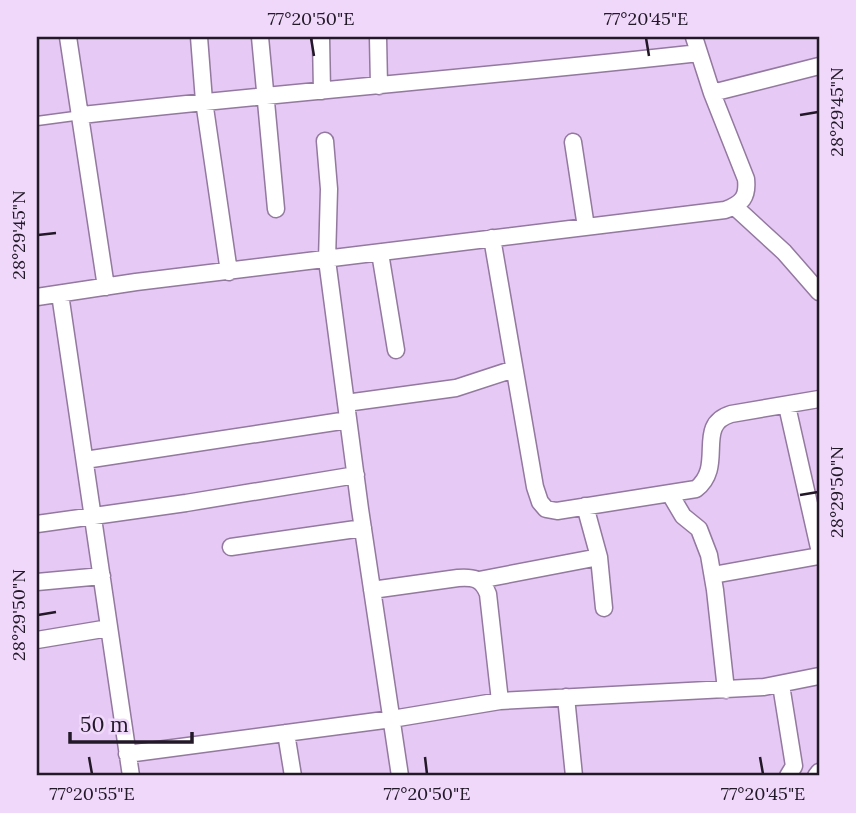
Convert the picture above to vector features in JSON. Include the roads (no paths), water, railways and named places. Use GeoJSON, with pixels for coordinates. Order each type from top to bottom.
{"type":"FeatureCollection","features":[{"type":"Feature","properties":{"kind":"street"},"geometry":{"type":"LineString","coordinates":[[68,37],[82,115],[106,287]]}},
{"type":"Feature","properties":{"kind":"street"},"geometry":{"type":"LineString","coordinates":[[199,37],[205,101],[229,272]]}},
{"type":"Feature","properties":{"kind":"street"},"geometry":{"type":"LineString","coordinates":[[260,37],[276,209]]}},
{"type":"Feature","properties":{"kind":"street"},"geometry":{"type":"LineString","coordinates":[[321,37],[322,91]]}},
{"type":"Feature","properties":{"kind":"street"},"geometry":{"type":"LineString","coordinates":[[378,37],[379,86]]}},
{"type":"Feature","properties":{"kind":"street"},"geometry":{"type":"LineString","coordinates":[[37,297],[725,210],[744,199],[747,191],[746,179],[712,93],[697,45],[527,72],[205,101],[82,115]]}},
{"type":"Feature","properties":{"kind":"street"},"geometry":{"type":"LineString","coordinates":[[712,93],[819,66]]}},
{"type":"Feature","properties":{"kind":"street"},"geometry":{"type":"LineString","coordinates":[[325,141],[329,189],[327,260],[400,776]]}},
{"type":"Feature","properties":{"kind":"street"},"geometry":{"type":"LineString","coordinates":[[573,142],[586,227]]}},
{"type":"Feature","properties":{"kind":"street"},"geometry":{"type":"LineString","coordinates":[[735,206],[784,252],[819,292]]}},
{"type":"Feature","properties":{"kind":"street"},"geometry":{"type":"LineString","coordinates":[[492,238],[535,486],[540,502],[546,509],[557,511],[696,489],[705,482],[710,472],[712,430],[718,420],[731,414],[819,399]]}},
{"type":"Feature","properties":{"kind":"street"},"geometry":{"type":"LineString","coordinates":[[380,253],[396,350]]}},
{"type":"Feature","properties":{"kind":"street"},"geometry":{"type":"LineString","coordinates":[[60,293],[131,776]]}},
{"type":"Feature","properties":{"kind":"street"},"geometry":{"type":"LineString","coordinates":[[346,403],[456,388],[514,369]]}},
{"type":"Feature","properties":{"kind":"street"},"geometry":{"type":"LineString","coordinates":[[787,405],[819,548]]}},
{"type":"Feature","properties":{"kind":"street"},"geometry":{"type":"LineString","coordinates":[[85,460],[348,420]]}},
{"type":"Feature","properties":{"kind":"street"},"geometry":{"type":"LineString","coordinates":[[37,524],[356,475]]}},
{"type":"Feature","properties":{"kind":"street"},"geometry":{"type":"LineString","coordinates":[[670,494],[677,509],[699,529],[704,538],[713,575],[726,690]]}},
{"type":"Feature","properties":{"kind":"street"},"geometry":{"type":"LineString","coordinates":[[585,506],[599,557],[604,608]]}},
{"type":"Feature","properties":{"kind":"street"},"geometry":{"type":"LineString","coordinates":[[231,547],[363,528]]}},
{"type":"Feature","properties":{"kind":"street"},"geometry":{"type":"LineString","coordinates":[[713,575],[819,555]]}},
{"type":"Feature","properties":{"kind":"street"},"geometry":{"type":"LineString","coordinates":[[479,580],[599,557]]}},
{"type":"Feature","properties":{"kind":"street"},"geometry":{"type":"LineString","coordinates":[[37,582],[102,576]]}},
{"type":"Feature","properties":{"kind":"street"},"geometry":{"type":"LineString","coordinates":[[372,590],[471,577],[485,585],[500,701]]}},
{"type":"Feature","properties":{"kind":"street"},"geometry":{"type":"LineString","coordinates":[[37,640],[109,628]]}},
{"type":"Feature","properties":{"kind":"street"},"geometry":{"type":"LineString","coordinates":[[127,754],[392,719],[500,701],[726,690],[781,685],[819,676]]}},
{"type":"Feature","properties":{"kind":"street"},"geometry":{"type":"LineString","coordinates":[[781,685],[794,766],[788,776]]}},
{"type":"Feature","properties":{"kind":"street"},"geometry":{"type":"LineString","coordinates":[[566,697],[574,776]]}},
{"type":"Feature","properties":{"kind":"street"},"geometry":{"type":"LineString","coordinates":[[286,733],[293,776]]}},
{"type":"Feature","properties":{"kind":"lane"},"geometry":{"type":"LineString","coordinates":[[37,121],[82,115]]}}]}
